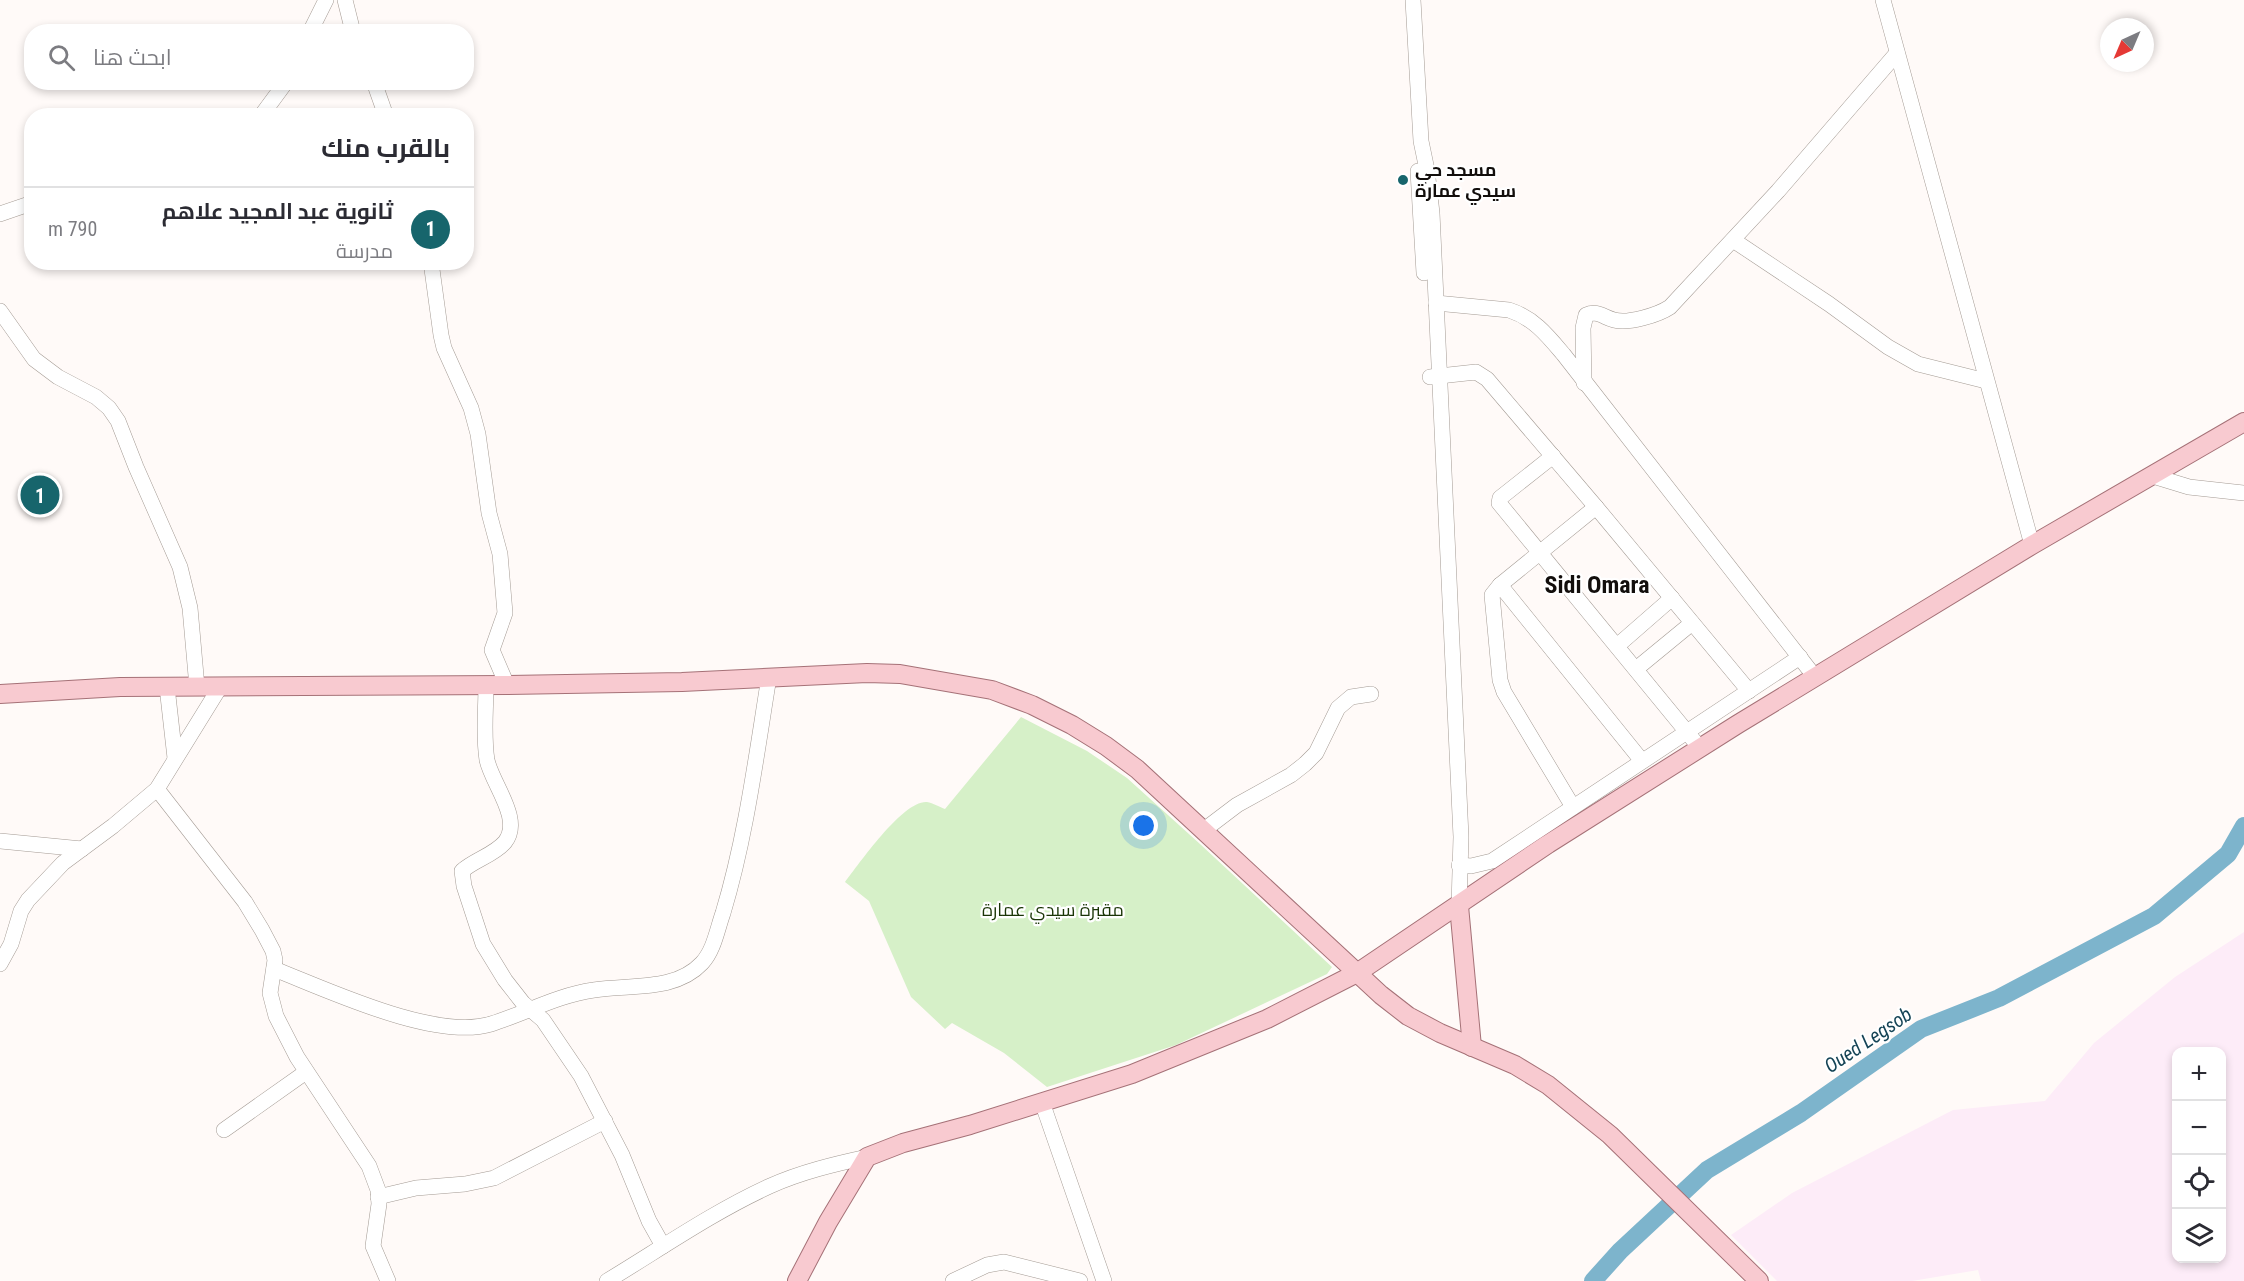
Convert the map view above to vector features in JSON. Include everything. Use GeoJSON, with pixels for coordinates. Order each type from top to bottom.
{"type":"FeatureCollection","features":[{"type":"Feature","properties":{"kind":"main road"},"geometry":{"type":"LineString","coordinates":[[797,1281],[828,1222],[867,1157],[903,1143],[1132,1074],[1267,1019],[1357,974],[1498,879],[1543,837],[1700,748],[2032,545],[2244,422]]}},
{"type":"Feature","properties":{"kind":"main road"},"geometry":{"type":"LineString","coordinates":[[0,694],[120,687],[682,682],[867,672],[900,674],[992,690],[1032,705],[1072,725],[1137,769],[1357,974],[1408,1016],[1515,1065],[1548,1085],[1610,1135],[1759,1281]]}},
{"type":"Feature","properties":{"kind":"main road"},"geometry":{"type":"LineString","coordinates":[[1459,906],[1472,1047]]}},
{"type":"Feature","properties":{"kind":"street"},"geometry":{"type":"LineString","coordinates":[[314,24],[326,0]]}},
{"type":"Feature","properties":{"kind":"street"},"geometry":{"type":"LineString","coordinates":[[345,0],[352,24]]}},
{"type":"Feature","properties":{"kind":"street"},"geometry":{"type":"LineString","coordinates":[[1413,0],[1421,141],[1432,213],[1436,303],[1434,376]]}},
{"type":"Feature","properties":{"kind":"street"},"geometry":{"type":"LineString","coordinates":[[1883,0],[2032,545]]}},
{"type":"Feature","properties":{"kind":"street"},"geometry":{"type":"LineString","coordinates":[[1584,382],[1583,328],[1586,315],[1594,313],[1620,321],[1657,315],[1670,307],[1733,240],[1898,53]]}},
{"type":"Feature","properties":{"kind":"street"},"geometry":{"type":"LineString","coordinates":[[267,108],[280,90]]}},
{"type":"Feature","properties":{"kind":"street"},"geometry":{"type":"LineString","coordinates":[[377,90],[383,108]]}},
{"type":"Feature","properties":{"kind":"street"},"geometry":{"type":"LineString","coordinates":[[1421,141],[1418,171],[1434,376],[1455,775],[1461,837],[1459,906]]}},
{"type":"Feature","properties":{"kind":"street"},"geometry":{"type":"LineString","coordinates":[[0,214],[24,206]]}},
{"type":"Feature","properties":{"kind":"street"},"geometry":{"type":"LineString","coordinates":[[1733,240],[1917,364],[1986,381]]}},
{"type":"Feature","properties":{"kind":"street"},"geometry":{"type":"LineString","coordinates":[[432,270],[444,348],[471,408],[478,434],[489,513],[500,554],[505,613],[492,650],[507,685]]}},
{"type":"Feature","properties":{"kind":"street"},"geometry":{"type":"LineString","coordinates":[[1436,303],[1509,310],[1520,313],[1542,330],[1815,677]]}},
{"type":"Feature","properties":{"kind":"street"},"geometry":{"type":"LineString","coordinates":[[0,311],[34,359],[57,377],[96,397],[109,408],[118,421],[180,567],[190,608],[196,687]]}},
{"type":"Feature","properties":{"kind":"street"},"geometry":{"type":"LineString","coordinates":[[1434,376],[1472,372],[1481,375],[1553,456],[1749,691]]}},
{"type":"Feature","properties":{"kind":"street"},"geometry":{"type":"LineString","coordinates":[[1553,456],[1499,500],[1700,748]]}},
{"type":"Feature","properties":{"kind":"street"},"geometry":{"type":"LineString","coordinates":[[2153,476],[2189,487],[2244,494]]}},
{"type":"Feature","properties":{"kind":"street"},"geometry":{"type":"LineString","coordinates":[[1573,807],[1509,701],[1500,680],[1492,595],[1500,585],[1596,507]]}},
{"type":"Feature","properties":{"kind":"street"},"geometry":{"type":"LineString","coordinates":[[1500,585],[1642,761]]}},
{"type":"Feature","properties":{"kind":"street"},"geometry":{"type":"LineString","coordinates":[[1617,646],[1672,598]]}},
{"type":"Feature","properties":{"kind":"street"},"geometry":{"type":"LineString","coordinates":[[1636,669],[1692,622]]}},
{"type":"Feature","properties":{"kind":"street"},"geometry":{"type":"LineString","coordinates":[[1459,857],[1471,866],[1492,861],[1543,837],[1573,807],[1800,657]]}},
{"type":"Feature","properties":{"kind":"street"},"geometry":{"type":"LineString","coordinates":[[274,969],[429,1025],[480,1026],[582,992],[676,981],[701,964],[713,945],[731,886],[749,803],[769,677]]}},
{"type":"Feature","properties":{"kind":"street"},"geometry":{"type":"LineString","coordinates":[[486,685],[488,761],[495,785],[508,808],[511,828],[504,842],[467,867],[461,876],[483,944],[505,980],[531,1010],[543,1020],[581,1076],[622,1155],[663,1246]]}},
{"type":"Feature","properties":{"kind":"street"},"geometry":{"type":"LineString","coordinates":[[167,687],[175,758]]}},
{"type":"Feature","properties":{"kind":"street"},"geometry":{"type":"LineString","coordinates":[[0,964],[10,944],[21,911],[28,900],[63,863],[137,807],[156,789],[220,687]]}},
{"type":"Feature","properties":{"kind":"street"},"geometry":{"type":"LineString","coordinates":[[1204,830],[1237,805],[1291,775],[1305,764],[1316,753],[1338,708],[1351,697],[1371,694]]}},
{"type":"Feature","properties":{"kind":"street"},"geometry":{"type":"LineString","coordinates":[[156,789],[245,902],[273,951],[274,969],[270,993],[281,1025],[306,1072],[369,1166],[378,1190],[373,1246],[388,1281]]}},
{"type":"Feature","properties":{"kind":"street"},"geometry":{"type":"LineString","coordinates":[[0,841],[82,849]]}},
{"type":"Feature","properties":{"kind":"street"},"geometry":{"type":"LineString","coordinates":[[1492,861],[1498,879]]}},
{"type":"Feature","properties":{"kind":"street"},"geometry":{"type":"LineString","coordinates":[[224,1130],[306,1072]]}},
{"type":"Feature","properties":{"kind":"street"},"geometry":{"type":"LineString","coordinates":[[1042,1102],[1104,1281]]}},
{"type":"Feature","properties":{"kind":"street"},"geometry":{"type":"LineString","coordinates":[[378,1197],[416,1188],[447,1186],[494,1178],[605,1121]]}},
{"type":"Feature","properties":{"kind":"street"},"geometry":{"type":"LineString","coordinates":[[607,1281],[713,1216],[772,1186],[834,1164],[867,1157]]}},
{"type":"Feature","properties":{"kind":"street"},"geometry":{"type":"LineString","coordinates":[[953,1281],[987,1265],[1004,1262],[1070,1280]]}},
{"type":"Feature","properties":{"kind":"shaded area"},"geometry":{"type":"Polygon","coordinates":[[[2244,932],[2244,1281],[1981,1281],[1978,1270],[1912,1281],[1777,1281],[1731,1235],[1792,1193],[1953,1110],[2045,1101],[2094,1043],[2175,977],[2244,932]]]}},
{"type":"Feature","properties":{"kind":"green space","name":"مقبرة سيدي عمارة"},"geometry":{"type":"Polygon","coordinates":[[[1021,717],[1087,751],[1127,778],[1332,967],[1327,974],[1176,1045],[1047,1087],[1004,1053],[952,1023],[945,1029],[911,997],[869,901],[845,882],[882,834],[906,811],[917,804],[927,802],[945,809],[1021,717]]]}},
{"type":"Feature","properties":{"kind":"waterway","name":"Oued Legsob"},"geometry":{"type":"LineString","coordinates":[[1593,1281],[1620,1251],[1707,1170],[1801,1113],[1921,1029],[1999,998],[2154,916],[2228,854],[2244,826]]}},
{"type":"Feature","properties":{"kind":"place","name":"مسجد حي سيدي عمارة"},"geometry":{"type":"Point","coordinates":[1403,180]}},
{"type":"Feature","properties":{"kind":"place","name":"ثانوية عبد المجيد علاهم"},"geometry":{"type":"Point","coordinates":[40,495]}},
{"type":"Feature","properties":{"kind":"district","name":"Sidi Omara"},"geometry":{"type":"Point","coordinates":[1597,585]}}]}
